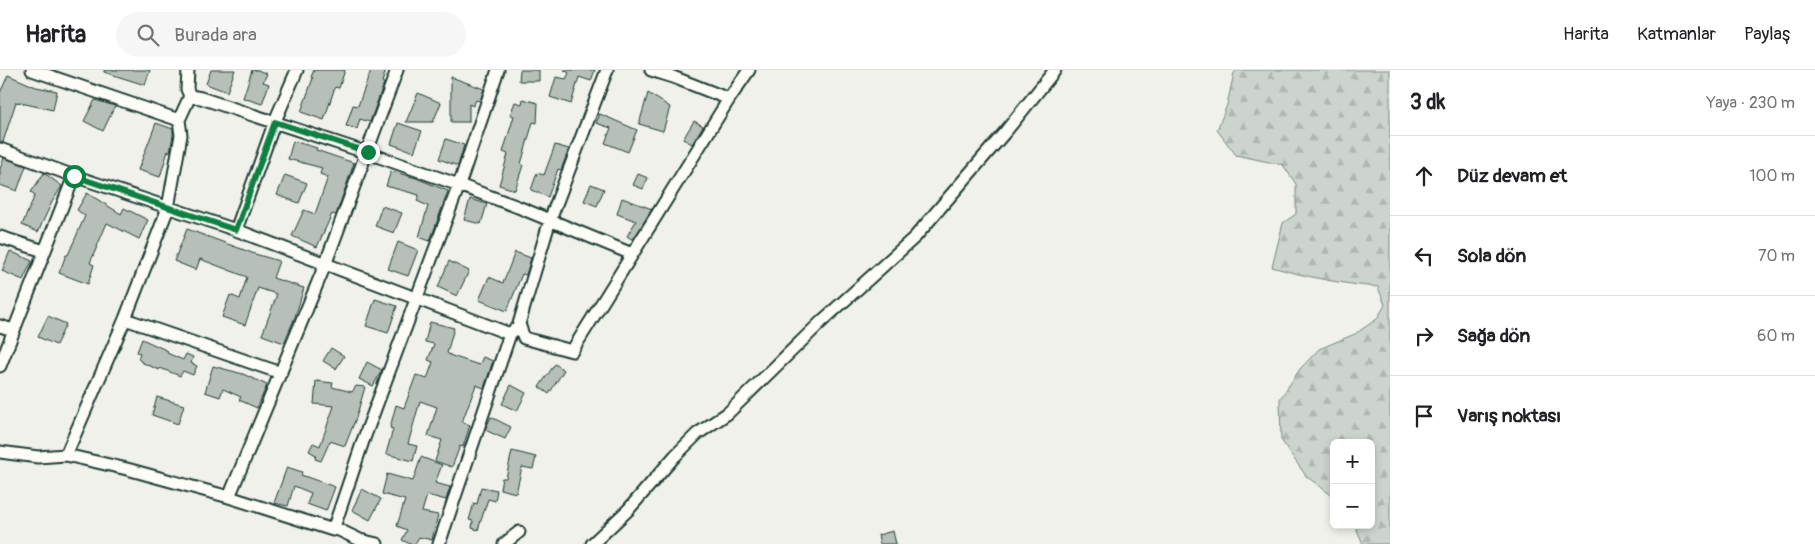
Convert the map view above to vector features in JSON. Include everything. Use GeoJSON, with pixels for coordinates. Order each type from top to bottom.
{"type":"FeatureCollection","features":[{"type":"Feature","properties":{"kind":"street"},"geometry":{"type":"LineString","coordinates":[[32,70],[179,120]]}},
{"type":"Feature","properties":{"kind":"street"},"geometry":{"type":"LineString","coordinates":[[66,455],[125,319],[168,208],[181,135],[179,120],[190,96],[187,89],[188,70]]}},
{"type":"Feature","properties":{"kind":"street"},"geometry":{"type":"LineString","coordinates":[[236,230],[275,122],[297,70]]}},
{"type":"Feature","properties":{"kind":"street"},"geometry":{"type":"LineString","coordinates":[[228,497],[326,265],[397,70]]}},
{"type":"Feature","properties":{"kind":"street"},"geometry":{"type":"LineString","coordinates":[[333,530],[363,441],[418,299],[459,185],[498,70]]}},
{"type":"Feature","properties":{"kind":"street"},"geometry":{"type":"LineString","coordinates":[[439,544],[510,334],[518,324],[550,220],[607,70]]}},
{"type":"Feature","properties":{"kind":"street"},"geometry":{"type":"LineString","coordinates":[[651,70],[729,99]]}},
{"type":"Feature","properties":{"kind":"street"},"geometry":{"type":"LineString","coordinates":[[518,324],[524,338],[572,351],[749,70]]}},
{"type":"Feature","properties":{"kind":"street"},"geometry":{"type":"LineString","coordinates":[[592,544],[628,510],[675,456],[697,434],[728,412],[821,322],[915,237],[1006,131],[1055,70]]}},
{"type":"Feature","properties":{"kind":"street"},"geometry":{"type":"LineString","coordinates":[[190,96],[368,152],[550,220],[632,254]]}},
{"type":"Feature","properties":{"kind":"street"},"geometry":{"type":"LineString","coordinates":[[0,149],[74,176],[236,230],[510,334]]}},
{"type":"Feature","properties":{"kind":"street"},"geometry":{"type":"LineString","coordinates":[[0,366],[74,176]]}},
{"type":"Feature","properties":{"kind":"street"},"geometry":{"type":"LineString","coordinates":[[0,237],[44,251]]}},
{"type":"Feature","properties":{"kind":"street"},"geometry":{"type":"LineString","coordinates":[[125,319],[281,373]]}},
{"type":"Feature","properties":{"kind":"street"},"geometry":{"type":"LineString","coordinates":[[0,326],[13,330]]}},
{"type":"Feature","properties":{"kind":"street"},"geometry":{"type":"LineString","coordinates":[[0,452],[38,457],[66,455],[127,469],[228,497],[333,530],[337,529],[360,540],[377,544]]}},
{"type":"Feature","properties":{"kind":"street"},"geometry":{"type":"LineString","coordinates":[[504,544],[518,532]]}},
{"type":"Feature","properties":{"kind":"green space"},"geometry":{"type":"Polygon","coordinates":[[[1237,70],[1390,70],[1390,544],[1363,544],[1357,529],[1375,529],[1375,439],[1330,439],[1330,494],[1306,476],[1281,440],[1280,399],[1300,369],[1319,349],[1355,334],[1377,319],[1385,305],[1378,287],[1325,280],[1272,267],[1283,223],[1296,214],[1296,184],[1283,165],[1236,155],[1217,130],[1227,105],[1234,73],[1237,70]]]}},
{"type":"Feature","properties":{"kind":"building"},"geometry":{"type":"Polygon","coordinates":[[[104,70],[150,70],[145,85],[104,72],[104,70]]]}},
{"type":"Feature","properties":{"kind":"building"},"geometry":{"type":"Polygon","coordinates":[[[211,70],[235,70],[227,92],[206,84],[211,70]]]}},
{"type":"Feature","properties":{"kind":"building"},"geometry":{"type":"Polygon","coordinates":[[[252,70],[258,70],[267,74],[263,82],[269,84],[262,104],[243,98],[252,70]]]}},
{"type":"Feature","properties":{"kind":"building"},"geometry":{"type":"Polygon","coordinates":[[[314,70],[345,70],[339,88],[335,87],[324,120],[301,112],[314,70]]]}},
{"type":"Feature","properties":{"kind":"building"},"geometry":{"type":"Polygon","coordinates":[[[371,70],[386,70],[382,82],[384,83],[370,122],[360,119],[357,129],[346,126],[353,105],[358,106],[371,70]]]}},
{"type":"Feature","properties":{"kind":"building"},"geometry":{"type":"Polygon","coordinates":[[[520,70],[539,70],[539,81],[519,81],[520,70]]]}},
{"type":"Feature","properties":{"kind":"building"},"geometry":{"type":"Polygon","coordinates":[[[564,70],[595,70],[591,81],[579,77],[571,104],[550,97],[556,77],[566,79],[569,73],[564,70]]]}},
{"type":"Feature","properties":{"kind":"building"},"geometry":{"type":"Polygon","coordinates":[[[8,75],[36,87],[57,91],[53,110],[16,102],[3,142],[0,142],[0,93],[8,75]]]}},
{"type":"Feature","properties":{"kind":"building"},"geometry":{"type":"Polygon","coordinates":[[[451,77],[484,89],[480,101],[476,100],[473,106],[469,104],[469,122],[451,122],[451,77]]]}},
{"type":"Feature","properties":{"kind":"building"},"geometry":{"type":"Polygon","coordinates":[[[418,93],[441,103],[433,122],[406,122],[418,93]]]}},
{"type":"Feature","properties":{"kind":"building"},"geometry":{"type":"Polygon","coordinates":[[[648,93],[670,107],[663,131],[639,124],[648,93]]]}},
{"type":"Feature","properties":{"kind":"building"},"geometry":{"type":"Polygon","coordinates":[[[523,99],[538,103],[537,123],[533,122],[515,190],[499,185],[508,154],[503,152],[514,116],[510,115],[515,102],[522,104],[523,99]]]}},
{"type":"Feature","properties":{"kind":"building"},"geometry":{"type":"Polygon","coordinates":[[[95,100],[115,106],[103,131],[84,121],[95,100]]]}},
{"type":"Feature","properties":{"kind":"building"},"geometry":{"type":"Polygon","coordinates":[[[600,114],[637,130],[628,152],[605,143],[611,128],[596,123],[600,114]]]}},
{"type":"Feature","properties":{"kind":"building"},"geometry":{"type":"Polygon","coordinates":[[[694,121],[703,126],[692,144],[683,139],[694,121]]]}},
{"type":"Feature","properties":{"kind":"building"},"geometry":{"type":"Polygon","coordinates":[[[156,123],[173,129],[170,152],[168,151],[160,177],[138,170],[156,123]]]}},
{"type":"Feature","properties":{"kind":"building"},"geometry":{"type":"Polygon","coordinates":[[[398,123],[422,131],[414,152],[391,144],[398,123]]]}},
{"type":"Feature","properties":{"kind":"building"},"geometry":{"type":"Polygon","coordinates":[[[446,139],[464,145],[458,166],[439,159],[446,139]]]}},
{"type":"Feature","properties":{"kind":"building"},"geometry":{"type":"Polygon","coordinates":[[[293,141],[317,148],[316,150],[354,163],[336,215],[332,214],[317,247],[292,236],[304,210],[315,214],[328,177],[320,174],[322,168],[288,159],[293,141]]]}},
{"type":"Feature","properties":{"kind":"building"},"geometry":{"type":"Polygon","coordinates":[[[555,145],[569,149],[561,170],[558,169],[548,197],[531,190],[537,173],[544,175],[555,145]]]}},
{"type":"Feature","properties":{"kind":"building"},"geometry":{"type":"Polygon","coordinates":[[[4,158],[26,166],[17,191],[0,185],[0,169],[4,158]]]}},
{"type":"Feature","properties":{"kind":"building"},"geometry":{"type":"Polygon","coordinates":[[[391,171],[416,178],[448,191],[430,241],[419,237],[428,206],[417,201],[419,195],[386,186],[391,171]]]}},
{"type":"Feature","properties":{"kind":"building"},"geometry":{"type":"Polygon","coordinates":[[[44,173],[62,186],[38,232],[22,225],[35,195],[31,192],[44,173]]]}},
{"type":"Feature","properties":{"kind":"building"},"geometry":{"type":"Polygon","coordinates":[[[638,174],[648,178],[643,189],[633,185],[638,174]]]}},
{"type":"Feature","properties":{"kind":"building"},"geometry":{"type":"Polygon","coordinates":[[[285,175],[307,183],[299,203],[277,195],[285,175]]]}},
{"type":"Feature","properties":{"kind":"building"},"geometry":{"type":"Polygon","coordinates":[[[591,184],[604,189],[597,206],[584,201],[591,184]]]}},
{"type":"Feature","properties":{"kind":"building"},"geometry":{"type":"Polygon","coordinates":[[[87,193],[121,214],[124,208],[148,220],[139,239],[107,223],[90,263],[94,265],[88,284],[59,273],[85,216],[77,210],[87,193]]]}},
{"type":"Feature","properties":{"kind":"building"},"geometry":{"type":"Polygon","coordinates":[[[622,198],[652,209],[633,240],[627,236],[636,221],[617,214],[622,198]]]}},
{"type":"Feature","properties":{"kind":"building"},"geometry":{"type":"Polygon","coordinates":[[[470,199],[487,204],[481,224],[464,220],[470,199]]]}},
{"type":"Feature","properties":{"kind":"building"},"geometry":{"type":"Polygon","coordinates":[[[382,206],[402,213],[394,233],[375,226],[382,206]]]}},
{"type":"Feature","properties":{"kind":"building"},"geometry":{"type":"Polygon","coordinates":[[[187,229],[279,261],[273,278],[304,288],[284,343],[262,335],[276,294],[258,288],[245,325],[222,317],[230,295],[240,299],[247,277],[200,259],[196,270],[174,261],[187,229]]]}},
{"type":"Feature","properties":{"kind":"building"},"geometry":{"type":"Polygon","coordinates":[[[398,242],[418,250],[408,276],[388,269],[398,242]]]}},
{"type":"Feature","properties":{"kind":"building"},"geometry":{"type":"Polygon","coordinates":[[[10,251],[32,261],[23,280],[2,271],[10,251]]]}},
{"type":"Feature","properties":{"kind":"building"},"geometry":{"type":"Polygon","coordinates":[[[515,252],[531,258],[526,275],[522,274],[507,311],[479,300],[489,277],[503,283],[515,252]]]}},
{"type":"Feature","properties":{"kind":"building"},"geometry":{"type":"Polygon","coordinates":[[[449,261],[469,271],[457,296],[438,287],[449,261]]]}},
{"type":"Feature","properties":{"kind":"building"},"geometry":{"type":"Polygon","coordinates":[[[375,299],[397,306],[388,333],[366,326],[375,299]]]}},
{"type":"Feature","properties":{"kind":"building"},"geometry":{"type":"Polygon","coordinates":[[[48,316],[66,324],[56,345],[38,337],[48,316]]]}},
{"type":"Feature","properties":{"kind":"building"},"geometry":{"type":"Polygon","coordinates":[[[430,322],[454,328],[447,353],[479,365],[483,357],[493,361],[484,388],[476,385],[462,422],[470,425],[463,447],[460,446],[452,467],[435,461],[442,440],[428,436],[437,407],[420,401],[408,444],[417,446],[413,461],[386,454],[393,429],[390,428],[396,405],[404,408],[416,375],[427,379],[433,362],[428,360],[434,344],[425,342],[430,322]]]}},
{"type":"Feature","properties":{"kind":"building"},"geometry":{"type":"Polygon","coordinates":[[[142,339],[183,360],[186,354],[193,357],[191,363],[197,366],[193,375],[183,371],[180,376],[141,362],[138,359],[140,353],[137,352],[142,339]]]}},
{"type":"Feature","properties":{"kind":"building"},"geometry":{"type":"Polygon","coordinates":[[[331,348],[344,356],[336,369],[323,361],[331,348]]]}},
{"type":"Feature","properties":{"kind":"building"},"geometry":{"type":"Polygon","coordinates":[[[367,362],[382,370],[373,386],[359,379],[367,362]]]}},
{"type":"Feature","properties":{"kind":"building"},"geometry":{"type":"Polygon","coordinates":[[[555,364],[564,370],[549,394],[539,387],[555,364]]]}},
{"type":"Feature","properties":{"kind":"building"},"geometry":{"type":"Polygon","coordinates":[[[213,366],[243,374],[267,385],[257,408],[239,400],[241,397],[223,389],[220,397],[205,392],[213,366]]]}},
{"type":"Feature","properties":{"kind":"building"},"geometry":{"type":"Polygon","coordinates":[[[316,381],[333,383],[332,387],[352,392],[356,386],[365,387],[345,446],[330,441],[321,461],[315,459],[316,455],[309,451],[313,443],[320,446],[334,406],[314,404],[316,381]]]}},
{"type":"Feature","properties":{"kind":"building"},"geometry":{"type":"Polygon","coordinates":[[[511,385],[526,393],[517,411],[502,404],[511,385]]]}},
{"type":"Feature","properties":{"kind":"building"},"geometry":{"type":"Polygon","coordinates":[[[157,397],[184,405],[178,424],[152,415],[157,397]]]}},
{"type":"Feature","properties":{"kind":"building"},"geometry":{"type":"Polygon","coordinates":[[[491,417],[511,427],[505,439],[485,430],[491,417]]]}},
{"type":"Feature","properties":{"kind":"building"},"geometry":{"type":"Polygon","coordinates":[[[512,451],[536,457],[533,469],[522,467],[516,493],[500,489],[502,478],[506,478],[512,451]]]}},
{"type":"Feature","properties":{"kind":"building"},"geometry":{"type":"Polygon","coordinates":[[[421,457],[442,465],[435,483],[450,487],[446,500],[427,495],[422,512],[438,515],[432,540],[419,537],[415,544],[410,544],[402,540],[407,530],[397,526],[405,500],[382,494],[387,474],[413,481],[421,457]]]}},
{"type":"Feature","properties":{"kind":"building"},"geometry":{"type":"Polygon","coordinates":[[[287,467],[302,472],[301,475],[335,487],[326,511],[307,504],[311,493],[294,486],[288,506],[274,503],[287,467]]]}},
{"type":"Feature","properties":{"kind":"building"},"geometry":{"type":"Polygon","coordinates":[[[481,487],[497,490],[495,501],[488,499],[478,530],[472,528],[473,521],[469,520],[474,503],[477,504],[481,487]]]}},
{"type":"Feature","properties":{"kind":"building"},"geometry":{"type":"Polygon","coordinates":[[[362,489],[381,499],[370,520],[352,510],[362,489]]]}},
{"type":"Feature","properties":{"kind":"building"},"geometry":{"type":"Polygon","coordinates":[[[893,531],[896,544],[880,544],[878,535],[893,531]]]}},
{"type":"Feature","properties":{"kind":"route"},"geometry":{"type":"LineString","coordinates":[[74,176],[236,230],[275,122],[368,152]]}}]}
